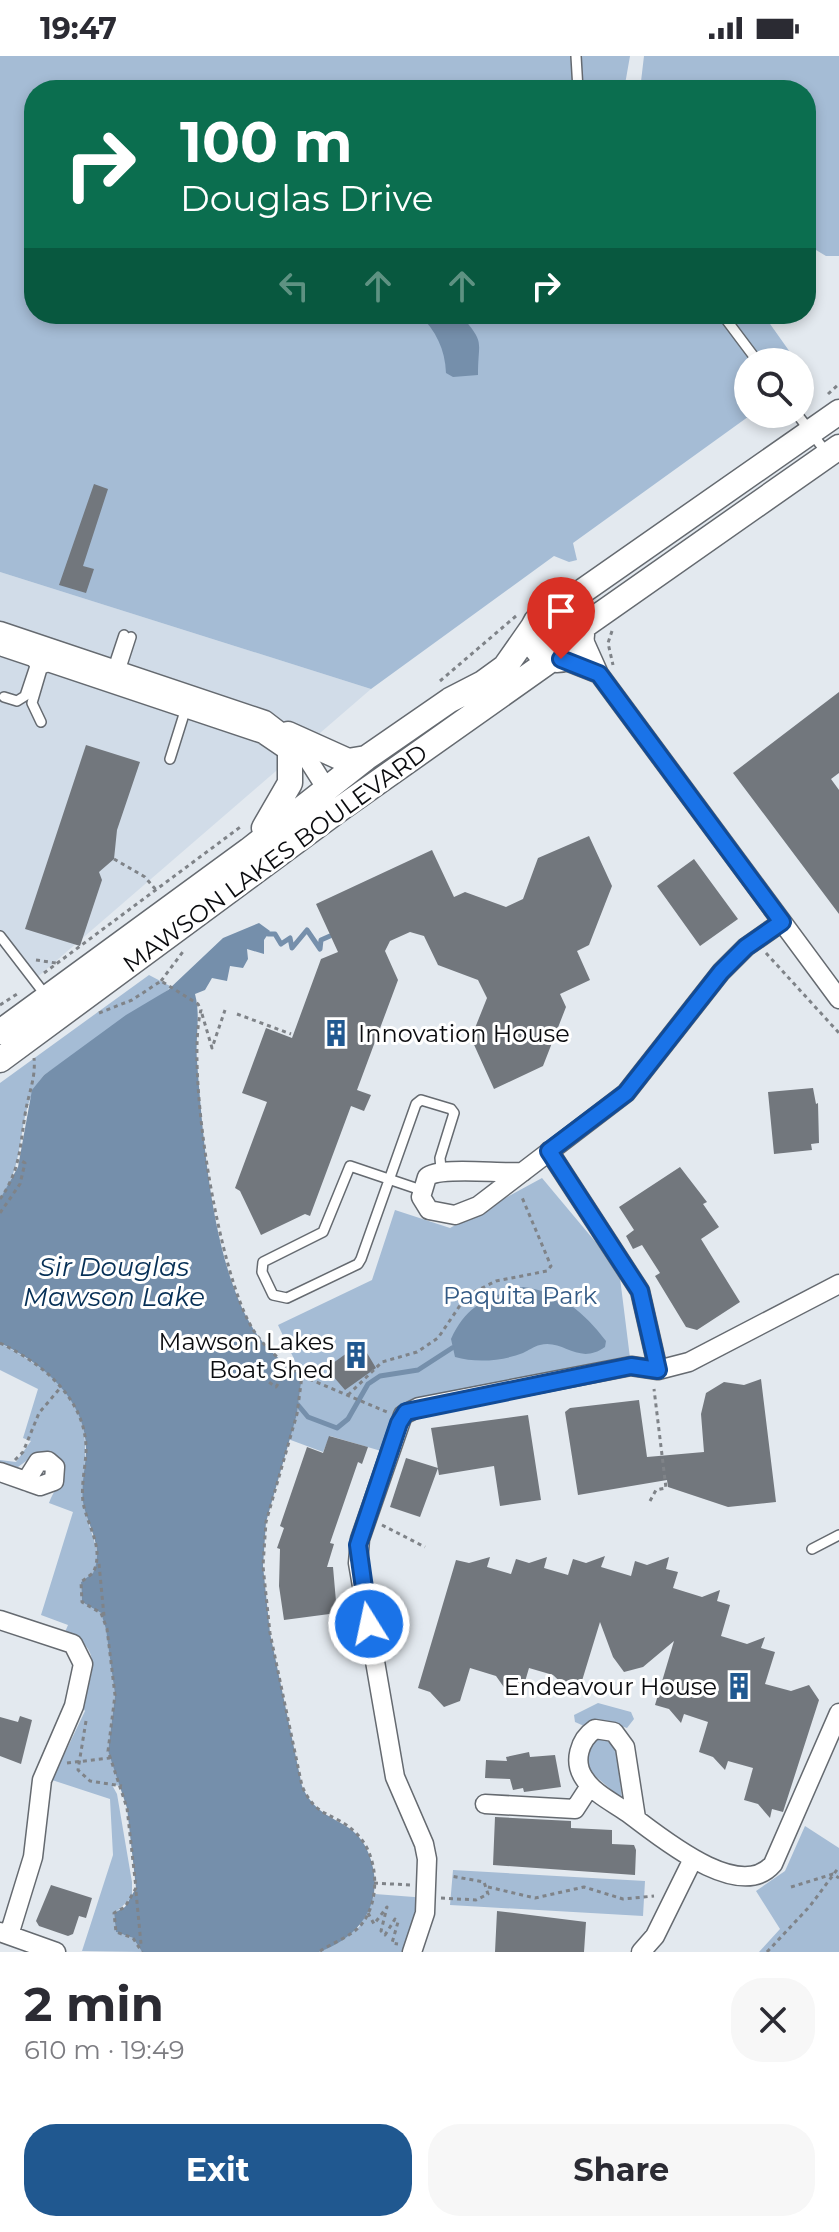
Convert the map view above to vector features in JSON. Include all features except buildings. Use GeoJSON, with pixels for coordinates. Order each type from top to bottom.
{"type":"FeatureCollection","features":[{"type":"Feature","properties":{"kind":"street"},"geometry":{"type":"LineString","coordinates":[[814,417],[833,404]]}},
{"type":"Feature","properties":{"kind":"street"},"geometry":{"type":"LineString","coordinates":[[599,674],[538,651],[530,618],[557,609],[799,428]]}},
{"type":"Feature","properties":{"kind":"street"},"geometry":{"type":"LineString","coordinates":[[557,659],[576,651],[581,632],[833,451]]}},
{"type":"Feature","properties":{"kind":"street"},"geometry":{"type":"LineString","coordinates":[[557,609],[572,615],[599,674],[839,999]]}},
{"type":"Feature","properties":{"kind":"street","name":"MAWSON LAKES BOULEVARD"},"geometry":{"type":"LineString","coordinates":[[0,1060],[333,798],[366,758],[505,667],[530,618]]}},
{"type":"Feature","properties":{"kind":"street"},"geometry":{"type":"LineString","coordinates":[[0,632],[245,711],[289,744],[333,798]]}},
{"type":"Feature","properties":{"kind":"street"},"geometry":{"type":"LineString","coordinates":[[0,646],[289,744],[348,761],[366,758]]}},
{"type":"Feature","properties":{"kind":"street","name":"MAWSON LAKES BOULEVARD"},"geometry":{"type":"LineString","coordinates":[[0,1032],[41,989],[249,850],[557,659]]}},
{"type":"Feature","properties":{"kind":"street"},"geometry":{"type":"LineString","coordinates":[[249,850],[281,804],[290,783],[289,744]]}},
{"type":"Feature","properties":{"kind":"street"},"geometry":{"type":"LineString","coordinates":[[516,1179],[441,1169],[427,1177],[421,1190],[429,1210],[438,1215],[455,1215],[478,1206],[516,1179],[626,1093],[721,972],[746,947],[782,922]]}},
{"type":"Feature","properties":{"kind":"street"},"geometry":{"type":"LineString","coordinates":[[549,1151],[640,1291],[656,1379]]}},
{"type":"Feature","properties":{"kind":"street"},"geometry":{"type":"LineString","coordinates":[[656,1379],[839,1284]]}},
{"type":"Feature","properties":{"kind":"street"},"geometry":{"type":"LineString","coordinates":[[405,1948],[425,1913],[427,1859],[424,1844],[395,1777],[358,1563],[360,1539],[402,1418],[419,1407],[631,1366],[656,1379]]}},
{"type":"Feature","properties":{"kind":"street"},"geometry":{"type":"LineString","coordinates":[[4,1466],[26,1481]]}},
{"type":"Feature","properties":{"kind":"street"},"geometry":{"type":"LineString","coordinates":[[0,1620],[59,1638],[79,1651],[83,1664],[74,1706],[42,1780],[33,1857],[4,1933],[56,1952]]}},
{"type":"Feature","properties":{"kind":"street"},"geometry":{"type":"LineString","coordinates":[[636,1818],[625,1747],[614,1732],[595,1729],[581,1745],[579,1768],[590,1786],[661,1840],[693,1859],[748,1877],[761,1875],[769,1869],[839,1713]]}},
{"type":"Feature","properties":{"kind":"street"},"geometry":{"type":"LineString","coordinates":[[485,1804],[575,1809],[590,1786]]}},
{"type":"Feature","properties":{"kind":"street"},"geometry":{"type":"LineString","coordinates":[[641,1952],[655,1936],[693,1859]]}},
{"type":"Feature","properties":{"kind":"lane"},"geometry":{"type":"LineString","coordinates":[[576,56],[577,80]]}},
{"type":"Feature","properties":{"kind":"lane"},"geometry":{"type":"LineString","coordinates":[[730,324],[748,348]]}},
{"type":"Feature","properties":{"kind":"lane"},"geometry":{"type":"LineString","coordinates":[[808,428],[833,451]]}},
{"type":"Feature","properties":{"kind":"lane"},"geometry":{"type":"LineString","coordinates":[[0,632],[8,640],[37,649],[41,662],[32,703],[41,722]]}},
{"type":"Feature","properties":{"kind":"lane"},"geometry":{"type":"LineString","coordinates":[[117,669],[127,636]]}},
{"type":"Feature","properties":{"kind":"lane"},"geometry":{"type":"LineString","coordinates":[[4,697],[17,701],[25,696],[35,666],[41,662]]}},
{"type":"Feature","properties":{"kind":"lane"},"geometry":{"type":"LineString","coordinates":[[170,759],[186,708]]}},
{"type":"Feature","properties":{"kind":"lane"},"geometry":{"type":"LineString","coordinates":[[0,936],[41,989]]}},
{"type":"Feature","properties":{"kind":"lane"},"geometry":{"type":"LineString","coordinates":[[421,1190],[387,1180],[350,1166],[323,1232],[263,1262],[262,1272],[273,1295],[287,1298],[358,1264],[387,1180],[421,1100],[451,1109],[454,1113],[440,1158],[441,1169]]}},
{"type":"Feature","properties":{"kind":"lane"},"geometry":{"type":"LineString","coordinates":[[812,1549],[838,1537]]}},
{"type":"Feature","properties":{"kind":"path"},"geometry":{"type":"LineString","coordinates":[[833,404],[839,384]]}},
{"type":"Feature","properties":{"kind":"path"},"geometry":{"type":"LineString","coordinates":[[434,685],[530,618]]}},
{"type":"Feature","properties":{"kind":"path"},"geometry":{"type":"LineString","coordinates":[[0,1005],[41,989],[156,890],[250,819]]}},
{"type":"Feature","properties":{"kind":"path"},"geometry":{"type":"LineString","coordinates":[[114,859],[145,877],[156,890]]}},
{"type":"Feature","properties":{"kind":"path"},"geometry":{"type":"LineString","coordinates":[[762,950],[839,1033]]}},
{"type":"Feature","properties":{"kind":"path"},"geometry":{"type":"LineString","coordinates":[[90,1016],[132,1000],[161,981],[198,1004],[212,1048],[225,1010]]}},
{"type":"Feature","properties":{"kind":"path"},"geometry":{"type":"LineString","coordinates":[[201,1010],[197,1060],[212,1200],[240,1301],[254,1331],[288,1368],[402,1418]]}},
{"type":"Feature","properties":{"kind":"path"},"geometry":{"type":"LineString","coordinates":[[237,1014],[291,1034]]}},
{"type":"Feature","properties":{"kind":"path"},"geometry":{"type":"LineString","coordinates":[[0,1199],[11,1184],[20,1160],[24,1118],[36,1074],[34,1058],[45,1049]]}},
{"type":"Feature","properties":{"kind":"path"},"geometry":{"type":"LineString","coordinates":[[0,1213],[20,1184],[25,1163],[20,1160]]}},
{"type":"Feature","properties":{"kind":"path"},"geometry":{"type":"LineString","coordinates":[[348,1395],[382,1362],[417,1352],[438,1338],[461,1304],[476,1291],[496,1281],[547,1271],[551,1266],[516,1179]]}},
{"type":"Feature","properties":{"kind":"path"},"geometry":{"type":"LineString","coordinates":[[0,1343],[27,1359],[61,1387],[78,1410],[84,1432],[83,1499],[98,1556],[115,1695],[115,1712],[107,1735],[110,1758],[122,1786],[142,1952]]}},
{"type":"Feature","properties":{"kind":"path"},"geometry":{"type":"LineString","coordinates":[[256,1373],[276,1387],[288,1368]]}},
{"type":"Feature","properties":{"kind":"path"},"geometry":{"type":"LineString","coordinates":[[302,1376],[297,1414],[264,1543],[270,1633],[302,1786],[309,1803],[320,1813],[358,1834],[368,1851],[375,1894],[359,1927],[319,1952]]}},
{"type":"Feature","properties":{"kind":"path"},"geometry":{"type":"LineString","coordinates":[[650,1501],[656,1490],[666,1488],[656,1379]]}},
{"type":"Feature","properties":{"kind":"path"},"geometry":{"type":"LineString","coordinates":[[4,1466],[20,1457],[39,1413],[61,1387]]}},
{"type":"Feature","properties":{"kind":"path"},"geometry":{"type":"LineString","coordinates":[[382,1525],[425,1547]]}},
{"type":"Feature","properties":{"kind":"path"},"geometry":{"type":"LineString","coordinates":[[98,1556],[93,1573],[81,1582],[82,1602],[95,1607],[104,1620]]}},
{"type":"Feature","properties":{"kind":"path"},"geometry":{"type":"LineString","coordinates":[[74,1706],[86,1719],[77,1763],[85,1779],[122,1786]]}},
{"type":"Feature","properties":{"kind":"path"},"geometry":{"type":"LineString","coordinates":[[52,1757],[77,1763],[110,1758]]}},
{"type":"Feature","properties":{"kind":"path"},"geometry":{"type":"LineString","coordinates":[[767,1952],[810,1906],[839,1867]]}},
{"type":"Feature","properties":{"kind":"path"},"geometry":{"type":"LineString","coordinates":[[833,1874],[839,1878]]}},
{"type":"Feature","properties":{"kind":"path"},"geometry":{"type":"LineString","coordinates":[[791,1887],[833,1874]]}},
{"type":"Feature","properties":{"kind":"path"},"geometry":{"type":"LineString","coordinates":[[451,1876],[475,1879],[488,1887],[535,1898],[584,1887],[623,1899],[654,1896]]}},
{"type":"Feature","properties":{"kind":"path"},"geometry":{"type":"LineString","coordinates":[[374,1883],[416,1886]]}},
{"type":"Feature","properties":{"kind":"path"},"geometry":{"type":"LineString","coordinates":[[441,1898],[482,1899],[488,1887]]}},
{"type":"Feature","properties":{"kind":"path"},"geometry":{"type":"LineString","coordinates":[[136,1888],[125,1907],[114,1913],[116,1932],[133,1938],[142,1952]]}},
{"type":"Feature","properties":{"kind":"path"},"geometry":{"type":"LineString","coordinates":[[368,1913],[374,1924],[387,1907],[381,1931],[385,1935],[395,1919],[398,1922],[392,1943],[405,1948]]}},
{"type":"Feature","properties":{"kind":"shaded area"},"geometry":{"type":"Polygon","coordinates":[[[0,572],[371,689],[34,980],[0,931],[0,572]]]}},
{"type":"Feature","properties":{"kind":"green space"},"geometry":{"type":"Polygon","coordinates":[[[0,56],[630,56],[626,80],[24,80],[24,324],[770,324],[787,348],[734,348],[734,427],[573,543],[577,560],[569,562],[554,556],[371,689],[0,572],[0,56]]]}},
{"type":"Feature","properties":{"kind":"green space"},"geometry":{"type":"Polygon","coordinates":[[[644,56],[839,56],[839,256],[826,256],[816,250],[816,80],[641,80],[644,56]]]}},
{"type":"Feature","properties":{"kind":"green space"},"geometry":{"type":"Polygon","coordinates":[[[149,975],[170,986],[168,990],[44,1075],[34,1089],[24,1120],[15,1168],[0,1199],[0,1083],[149,975]]]}},
{"type":"Feature","properties":{"kind":"green space","name":"Paquita Park"},"geometry":{"type":"Polygon","coordinates":[[[542,1178],[619,1270],[631,1366],[411,1409],[388,1453],[330,1436],[323,1452],[288,1439],[297,1414],[302,1376],[278,1325],[372,1280],[395,1210],[450,1228],[542,1178]]]}},
{"type":"Feature","properties":{"kind":"green space"},"geometry":{"type":"Polygon","coordinates":[[[0,1343],[56,1380],[73,1400],[83,1424],[85,1503],[97,1558],[93,1573],[81,1582],[82,1602],[101,1613],[107,1629],[115,1695],[108,1751],[122,1786],[112,1785],[117,1794],[132,1882],[132,1897],[114,1914],[116,1932],[133,1938],[142,1952],[82,1951],[113,1855],[110,1799],[52,1780],[85,1711],[82,1706],[92,1663],[86,1646],[65,1632],[68,1625],[41,1615],[73,1512],[49,1503],[62,1474],[61,1462],[56,1455],[37,1453],[18,1467],[0,1465],[0,1460],[16,1462],[31,1441],[23,1438],[38,1389],[0,1370],[0,1343]]]}},
{"type":"Feature","properties":{"kind":"green space"},"geometry":{"type":"Polygon","coordinates":[[[598,1703],[631,1712],[634,1719],[627,1728],[605,1721],[584,1726],[575,1722],[574,1715],[598,1703]]]}},
{"type":"Feature","properties":{"kind":"green space"},"geometry":{"type":"Polygon","coordinates":[[[603,1738],[616,1745],[622,1799],[587,1769],[586,1752],[594,1740],[603,1738]]]}},
{"type":"Feature","properties":{"kind":"green space"},"geometry":{"type":"Polygon","coordinates":[[[805,1826],[839,1848],[839,1952],[759,1952],[780,1929],[756,1891],[785,1871],[805,1826]]]}},
{"type":"Feature","properties":{"kind":"green space"},"geometry":{"type":"Polygon","coordinates":[[[453,1870],[645,1881],[643,1916],[450,1905],[453,1870]]]}},
{"type":"Feature","properties":{"kind":"green space"},"geometry":{"type":"Polygon","coordinates":[[[375,1894],[427,1898],[413,1952],[319,1952],[359,1927],[375,1894]]]}},
{"type":"Feature","properties":{"kind":"water"},"geometry":{"type":"Polygon","coordinates":[[[427,324],[468,324],[479,342],[478,375],[453,377],[446,373],[444,356],[427,324]]]}},
{"type":"Feature","properties":{"kind":"water","name":"Sir Douglas Mawson Lake"},"geometry":{"type":"Polygon","coordinates":[[[259,923],[270,931],[264,940],[264,954],[247,949],[248,959],[243,968],[230,966],[227,981],[212,978],[205,990],[195,994],[198,1011],[197,1061],[207,1163],[219,1236],[240,1303],[264,1343],[302,1376],[297,1414],[266,1522],[263,1566],[270,1633],[302,1786],[317,1808],[362,1840],[375,1884],[368,1913],[359,1925],[335,1945],[319,1952],[142,1952],[133,1938],[116,1932],[114,1913],[125,1907],[136,1888],[127,1808],[108,1751],[115,1695],[106,1629],[101,1613],[82,1602],[81,1582],[93,1573],[97,1555],[83,1502],[85,1434],[80,1417],[60,1386],[32,1362],[0,1343],[0,1199],[18,1167],[32,1090],[44,1075],[126,1015],[168,990],[223,938],[259,923]]]}},
{"type":"Feature","properties":{"kind":"water"},"geometry":{"type":"Polygon","coordinates":[[[523,1287],[548,1293],[580,1312],[606,1341],[605,1347],[587,1354],[549,1344],[498,1359],[455,1357],[451,1339],[471,1310],[489,1298],[523,1287]]]}},
{"type":"Feature","properties":{"kind":"waterway"},"geometry":{"type":"LineString","coordinates":[[268,934],[275,934],[281,944],[290,938],[292,948],[307,930],[320,949],[321,940],[330,936]]}},
{"type":"Feature","properties":{"kind":"waterway"},"geometry":{"type":"LineString","coordinates":[[298,1405],[308,1417],[337,1428],[348,1419],[368,1384],[380,1376],[418,1370],[452,1348]]}},
{"type":"Feature","properties":{"kind":"place","name":"Innovation House"},"geometry":{"type":"Point","coordinates":[336,1033]}},
{"type":"Feature","properties":{"kind":"place","name":"Mawson Lakes Boat Shed"},"geometry":{"type":"Point","coordinates":[356,1355]}},
{"type":"Feature","properties":{"kind":"place","name":"Endeavour House"},"geometry":{"type":"Point","coordinates":[739,1686]}},
{"type":"Feature","properties":{"kind":"route"},"geometry":{"type":"LineString","coordinates":[[369,1624],[358,1563],[358,1545],[399,1423],[406,1412],[438,1403],[631,1366],[658,1370],[640,1291],[549,1151],[626,1093],[651,1064],[692,1005],[721,972],[746,947],[782,922],[599,674],[561,659]]}}]}
